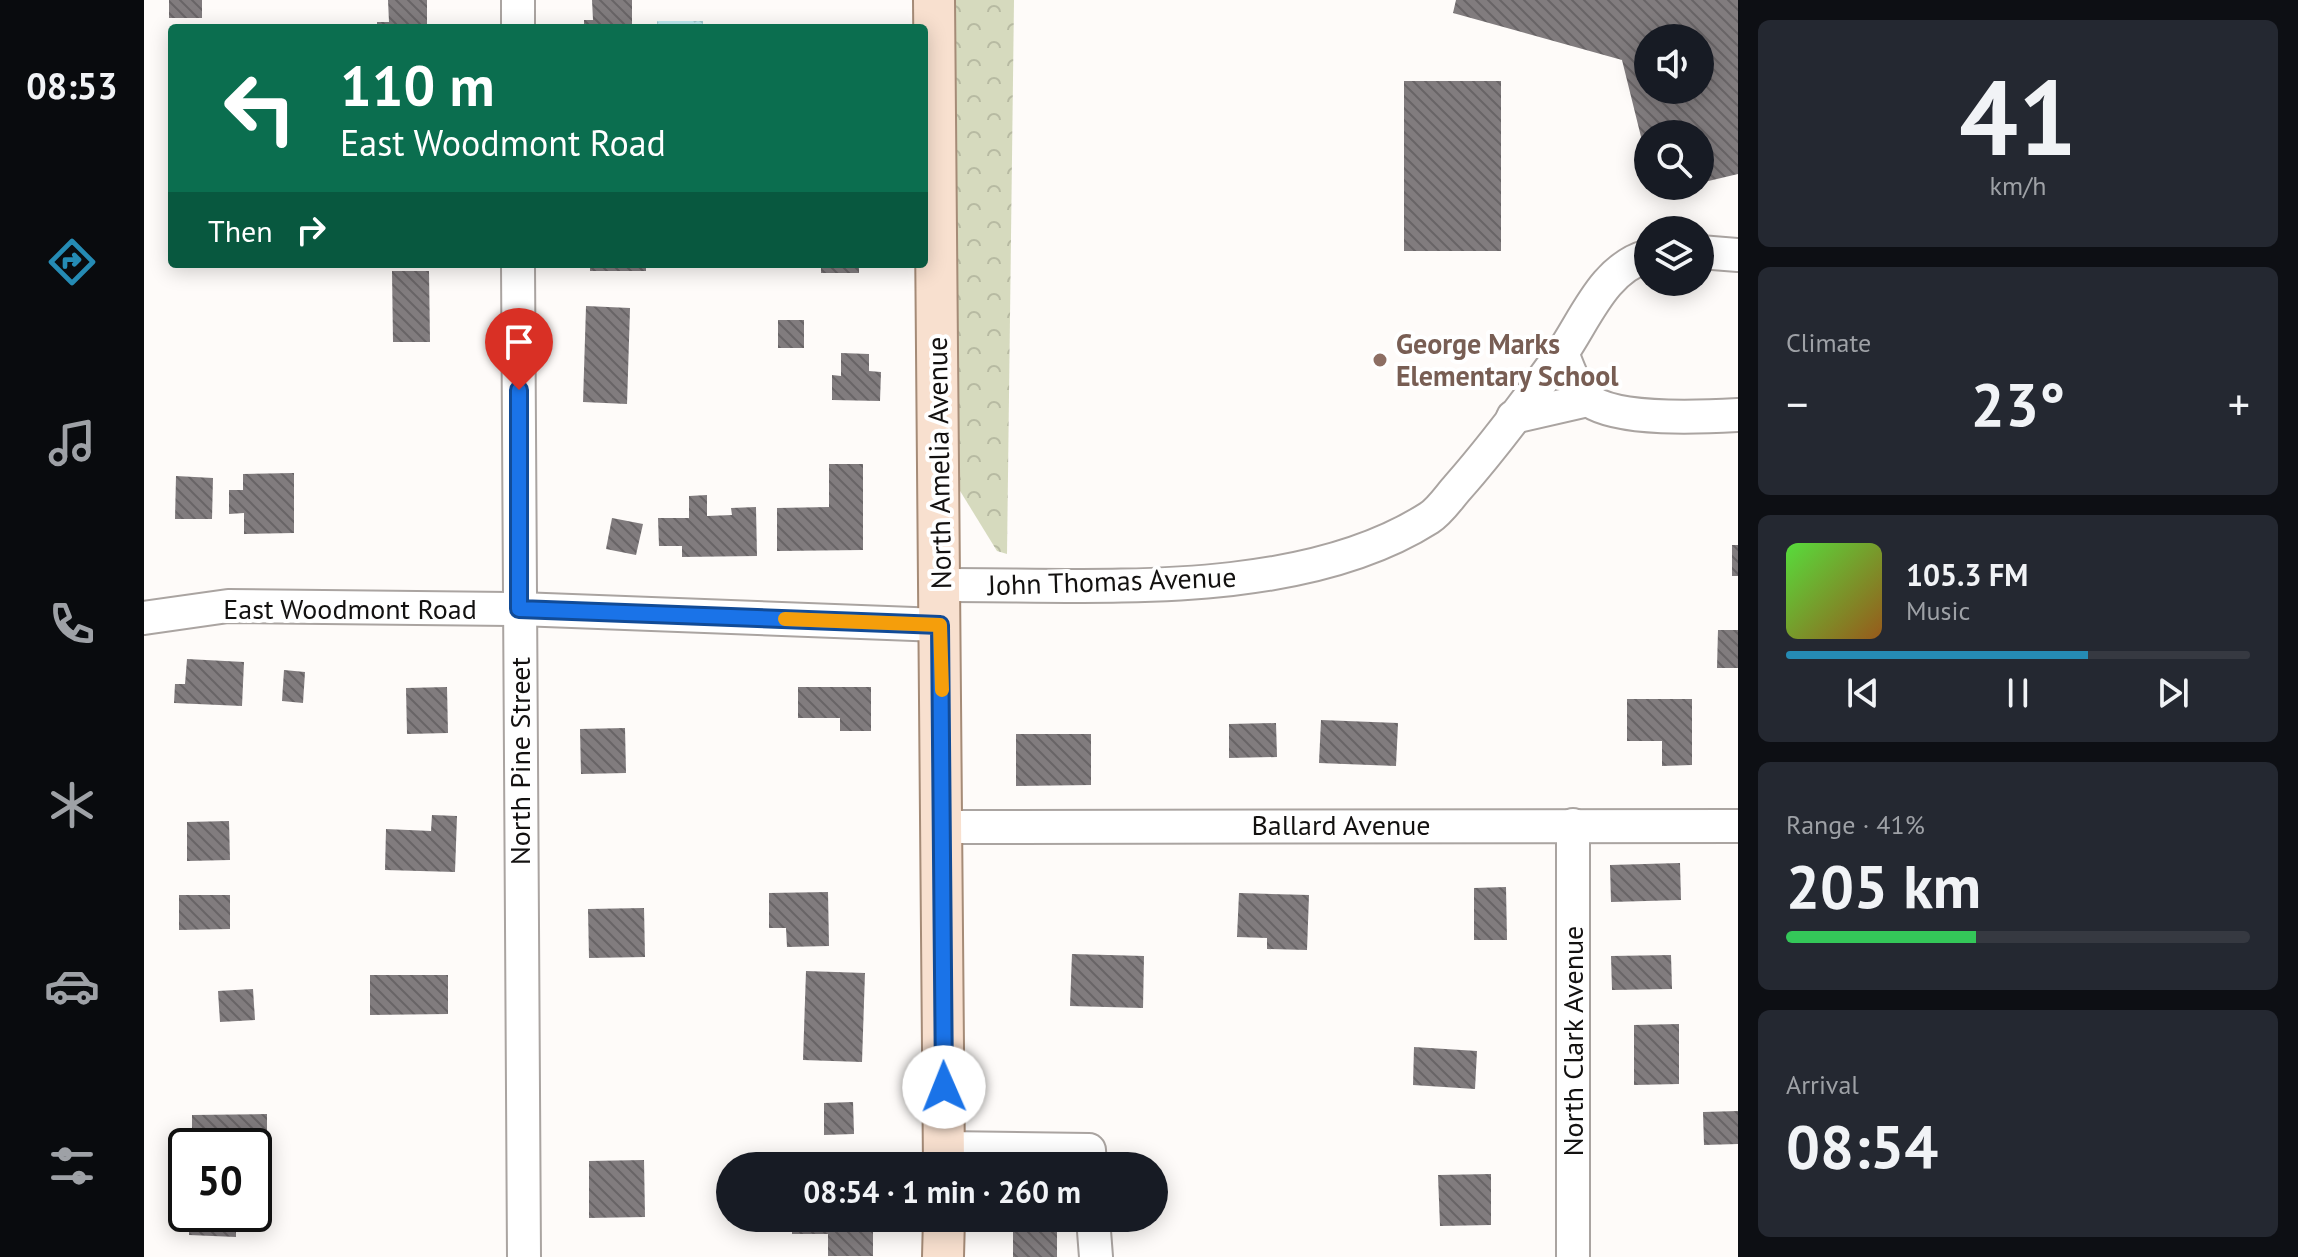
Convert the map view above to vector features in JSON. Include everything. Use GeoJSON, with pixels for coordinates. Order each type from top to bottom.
{"type":"FeatureCollection","features":[{"type":"Feature","properties":{"kind":"main road","name":"North Amelia Avenue"},"geometry":{"type":"LineString","coordinates":[[934,0],[944,827],[944,1152]]}},
{"type":"Feature","properties":{"kind":"main road"},"geometry":{"type":"LineString","coordinates":[[943,1257],[944,1232]]}},
{"type":"Feature","properties":{"kind":"street"},"geometry":{"type":"LineString","coordinates":[[518,0],[518,24]]}},
{"type":"Feature","properties":{"kind":"street"},"geometry":{"type":"LineString","coordinates":[[1714,253],[1738,255]]}},
{"type":"Feature","properties":{"kind":"street","name":"John Thomas Avenue"},"geometry":{"type":"LineString","coordinates":[[941,585],[1179,584],[1247,577],[1335,558],[1431,517],[1562,353],[1614,274],[1634,259]]}},
{"type":"Feature","properties":{"kind":"street","name":"North Pine Street"},"geometry":{"type":"LineString","coordinates":[[518,268],[524,1257]]}},
{"type":"Feature","properties":{"kind":"street"},"geometry":{"type":"LineString","coordinates":[[1562,353],[1575,384],[1588,400],[1606,408],[1646,414],[1738,415]]}},
{"type":"Feature","properties":{"kind":"street"},"geometry":{"type":"LineString","coordinates":[[1513,417],[1588,400]]}},
{"type":"Feature","properties":{"kind":"street","name":"East Woodmont Road"},"geometry":{"type":"LineString","coordinates":[[144,618],[228,606],[519,609],[940,625]]}},
{"type":"Feature","properties":{"kind":"street","name":"North Clark Avenue"},"geometry":{"type":"LineString","coordinates":[[1573,825],[1573,1257]]}},
{"type":"Feature","properties":{"kind":"street","name":"Ballard Avenue"},"geometry":{"type":"LineString","coordinates":[[944,827],[1738,826]]}},
{"type":"Feature","properties":{"kind":"street"},"geometry":{"type":"LineString","coordinates":[[1048,1152],[1089,1152]]}},
{"type":"Feature","properties":{"kind":"street"},"geometry":{"type":"LineString","coordinates":[[1094,1232],[1096,1257]]}},
{"type":"Feature","properties":{"kind":"green space"},"geometry":{"type":"Polygon","coordinates":[[[948,0],[1014,0],[1007,554],[997,551],[957,486],[948,0]]]}},
{"type":"Feature","properties":{"kind":"water"},"geometry":{"type":"Polygon","coordinates":[[[657,21],[703,21],[703,24],[657,24],[657,21]]]}},
{"type":"Feature","properties":{"kind":"building"},"geometry":{"type":"Polygon","coordinates":[[[169,0],[202,0],[202,18],[169,18],[169,0]]]}},
{"type":"Feature","properties":{"kind":"building"},"geometry":{"type":"Polygon","coordinates":[[[388,0],[427,0],[427,24],[377,24],[389,22],[388,0]]]}},
{"type":"Feature","properties":{"kind":"building"},"geometry":{"type":"Polygon","coordinates":[[[592,0],[632,0],[632,24],[584,24],[584,20],[593,20],[592,0]]]}},
{"type":"Feature","properties":{"kind":"building"},"geometry":{"type":"Polygon","coordinates":[[[1456,0],[1738,0],[1738,174],[1714,180],[1714,120],[1637,120],[1622,60],[1453,13],[1456,0]]]}},
{"type":"Feature","properties":{"kind":"building"},"geometry":{"type":"Polygon","coordinates":[[[1404,81],[1501,81],[1501,251],[1404,251],[1404,81]]]}},
{"type":"Feature","properties":{"kind":"building"},"geometry":{"type":"Polygon","coordinates":[[[590,268],[646,268],[646,271],[590,271],[590,268]]]}},
{"type":"Feature","properties":{"kind":"building"},"geometry":{"type":"Polygon","coordinates":[[[821,268],[859,268],[859,273],[821,273],[821,268]]]}},
{"type":"Feature","properties":{"kind":"building"},"geometry":{"type":"Polygon","coordinates":[[[392,271],[429,271],[430,342],[393,342],[392,271]]]}},
{"type":"Feature","properties":{"kind":"building"},"geometry":{"type":"Polygon","coordinates":[[[586,306],[630,308],[627,404],[583,402],[586,306]]]}},
{"type":"Feature","properties":{"kind":"building"},"geometry":{"type":"Polygon","coordinates":[[[778,320],[804,320],[804,348],[778,348],[778,320]]]}},
{"type":"Feature","properties":{"kind":"building"},"geometry":{"type":"Polygon","coordinates":[[[841,353],[869,354],[869,371],[881,372],[880,401],[832,400],[832,375],[841,376],[841,353]]]}},
{"type":"Feature","properties":{"kind":"building"},"geometry":{"type":"Polygon","coordinates":[[[829,464],[863,464],[863,550],[777,551],[777,508],[829,507],[829,464]]]}},
{"type":"Feature","properties":{"kind":"building"},"geometry":{"type":"Polygon","coordinates":[[[294,473],[294,533],[244,534],[244,513],[229,514],[229,490],[243,490],[243,474],[294,473]]]}},
{"type":"Feature","properties":{"kind":"building"},"geometry":{"type":"Polygon","coordinates":[[[176,476],[213,478],[212,519],[175,519],[176,476]]]}},
{"type":"Feature","properties":{"kind":"building"},"geometry":{"type":"Polygon","coordinates":[[[707,495],[707,516],[732,515],[731,508],[756,507],[757,556],[682,557],[682,546],[659,546],[658,518],[689,518],[689,496],[707,495]]]}},
{"type":"Feature","properties":{"kind":"building"},"geometry":{"type":"Polygon","coordinates":[[[612,518],[643,524],[636,555],[606,549],[612,518]]]}},
{"type":"Feature","properties":{"kind":"building"},"geometry":{"type":"Polygon","coordinates":[[[1732,545],[1738,545],[1738,576],[1732,576],[1732,545]]]}},
{"type":"Feature","properties":{"kind":"building"},"geometry":{"type":"Polygon","coordinates":[[[1718,630],[1738,630],[1738,668],[1717,668],[1718,630]]]}},
{"type":"Feature","properties":{"kind":"building"},"geometry":{"type":"Polygon","coordinates":[[[187,659],[244,662],[242,706],[174,703],[175,684],[185,684],[187,659]]]}},
{"type":"Feature","properties":{"kind":"building"},"geometry":{"type":"Polygon","coordinates":[[[284,670],[305,672],[303,703],[282,701],[284,670]]]}},
{"type":"Feature","properties":{"kind":"building"},"geometry":{"type":"Polygon","coordinates":[[[447,687],[448,733],[407,734],[406,688],[447,687]]]}},
{"type":"Feature","properties":{"kind":"building"},"geometry":{"type":"Polygon","coordinates":[[[798,687],[871,687],[871,731],[840,731],[840,718],[798,718],[798,687]]]}},
{"type":"Feature","properties":{"kind":"building"},"geometry":{"type":"Polygon","coordinates":[[[1627,699],[1692,699],[1692,765],[1662,766],[1662,741],[1627,741],[1627,699]]]}},
{"type":"Feature","properties":{"kind":"building"},"geometry":{"type":"Polygon","coordinates":[[[1321,720],[1398,723],[1396,766],[1319,763],[1321,720]]]}},
{"type":"Feature","properties":{"kind":"building"},"geometry":{"type":"Polygon","coordinates":[[[1276,723],[1277,757],[1229,758],[1229,724],[1276,723]]]}},
{"type":"Feature","properties":{"kind":"building"},"geometry":{"type":"Polygon","coordinates":[[[625,728],[626,773],[581,774],[580,729],[625,728]]]}},
{"type":"Feature","properties":{"kind":"building"},"geometry":{"type":"Polygon","coordinates":[[[1016,734],[1091,734],[1091,785],[1016,786],[1016,734]]]}},
{"type":"Feature","properties":{"kind":"building"},"geometry":{"type":"Polygon","coordinates":[[[432,815],[457,816],[455,872],[385,870],[386,829],[431,831],[432,815]]]}},
{"type":"Feature","properties":{"kind":"building"},"geometry":{"type":"Polygon","coordinates":[[[229,821],[230,860],[187,861],[187,822],[229,821]]]}},
{"type":"Feature","properties":{"kind":"building"},"geometry":{"type":"Polygon","coordinates":[[[1680,863],[1681,900],[1611,902],[1610,865],[1680,863]]]}},
{"type":"Feature","properties":{"kind":"building"},"geometry":{"type":"Polygon","coordinates":[[[1506,887],[1507,940],[1474,940],[1474,888],[1506,887]]]}},
{"type":"Feature","properties":{"kind":"building"},"geometry":{"type":"Polygon","coordinates":[[[828,892],[829,946],[787,947],[786,928],[769,928],[769,893],[828,892]]]}},
{"type":"Feature","properties":{"kind":"building"},"geometry":{"type":"Polygon","coordinates":[[[1239,893],[1309,895],[1307,950],[1267,949],[1267,938],[1237,937],[1239,893]]]}},
{"type":"Feature","properties":{"kind":"building"},"geometry":{"type":"Polygon","coordinates":[[[179,895],[230,895],[230,929],[179,930],[179,895]]]}},
{"type":"Feature","properties":{"kind":"building"},"geometry":{"type":"Polygon","coordinates":[[[644,908],[645,957],[589,958],[588,909],[644,908]]]}},
{"type":"Feature","properties":{"kind":"building"},"geometry":{"type":"Polygon","coordinates":[[[1072,954],[1144,956],[1143,1008],[1070,1006],[1072,954]]]}},
{"type":"Feature","properties":{"kind":"building"},"geometry":{"type":"Polygon","coordinates":[[[1671,955],[1672,989],[1612,990],[1611,956],[1671,955]]]}},
{"type":"Feature","properties":{"kind":"building"},"geometry":{"type":"Polygon","coordinates":[[[806,971],[865,973],[862,1062],[803,1060],[806,971]]]}},
{"type":"Feature","properties":{"kind":"building"},"geometry":{"type":"Polygon","coordinates":[[[370,975],[448,975],[448,1014],[370,1015],[370,975]]]}},
{"type":"Feature","properties":{"kind":"building"},"geometry":{"type":"Polygon","coordinates":[[[253,989],[255,1020],[220,1022],[218,991],[253,989]]]}},
{"type":"Feature","properties":{"kind":"building"},"geometry":{"type":"Polygon","coordinates":[[[1679,1024],[1679,1084],[1634,1085],[1634,1025],[1679,1024]]]}},
{"type":"Feature","properties":{"kind":"building"},"geometry":{"type":"Polygon","coordinates":[[[1414,1047],[1477,1051],[1475,1089],[1413,1085],[1414,1047]]]}},
{"type":"Feature","properties":{"kind":"building"},"geometry":{"type":"Polygon","coordinates":[[[853,1102],[854,1134],[824,1135],[824,1103],[853,1102]]]}},
{"type":"Feature","properties":{"kind":"building"},"geometry":{"type":"Polygon","coordinates":[[[1738,1111],[1738,1144],[1704,1145],[1703,1112],[1738,1111]]]}},
{"type":"Feature","properties":{"kind":"building"},"geometry":{"type":"Polygon","coordinates":[[[267,1114],[267,1128],[192,1128],[192,1115],[267,1114]]]}},
{"type":"Feature","properties":{"kind":"building"},"geometry":{"type":"Polygon","coordinates":[[[644,1160],[645,1217],[589,1218],[589,1161],[644,1160]]]}},
{"type":"Feature","properties":{"kind":"building"},"geometry":{"type":"Polygon","coordinates":[[[1491,1174],[1491,1225],[1440,1226],[1438,1175],[1491,1174]]]}},
{"type":"Feature","properties":{"kind":"building"},"geometry":{"type":"Polygon","coordinates":[[[189,1232],[236,1232],[236,1237],[189,1235],[189,1232]]]}},
{"type":"Feature","properties":{"kind":"building"},"geometry":{"type":"Polygon","coordinates":[[[873,1232],[873,1256],[828,1256],[828,1234],[792,1234],[873,1232]]]}},
{"type":"Feature","properties":{"kind":"building"},"geometry":{"type":"Polygon","coordinates":[[[1013,1232],[1057,1232],[1057,1257],[1013,1257],[1013,1232]]]}},
{"type":"Feature","properties":{"kind":"slow traffic"},"geometry":{"type":"LineString","coordinates":[[785,619],[940,625],[942,690]]}},
{"type":"Feature","properties":{"kind":"place","name":"George Marks Elementary School"},"geometry":{"type":"Point","coordinates":[1380,360]}},
{"type":"Feature","properties":{"kind":"route"},"geometry":{"type":"LineString","coordinates":[[519,390],[519,609],[940,625],[944,1087]]}}]}
